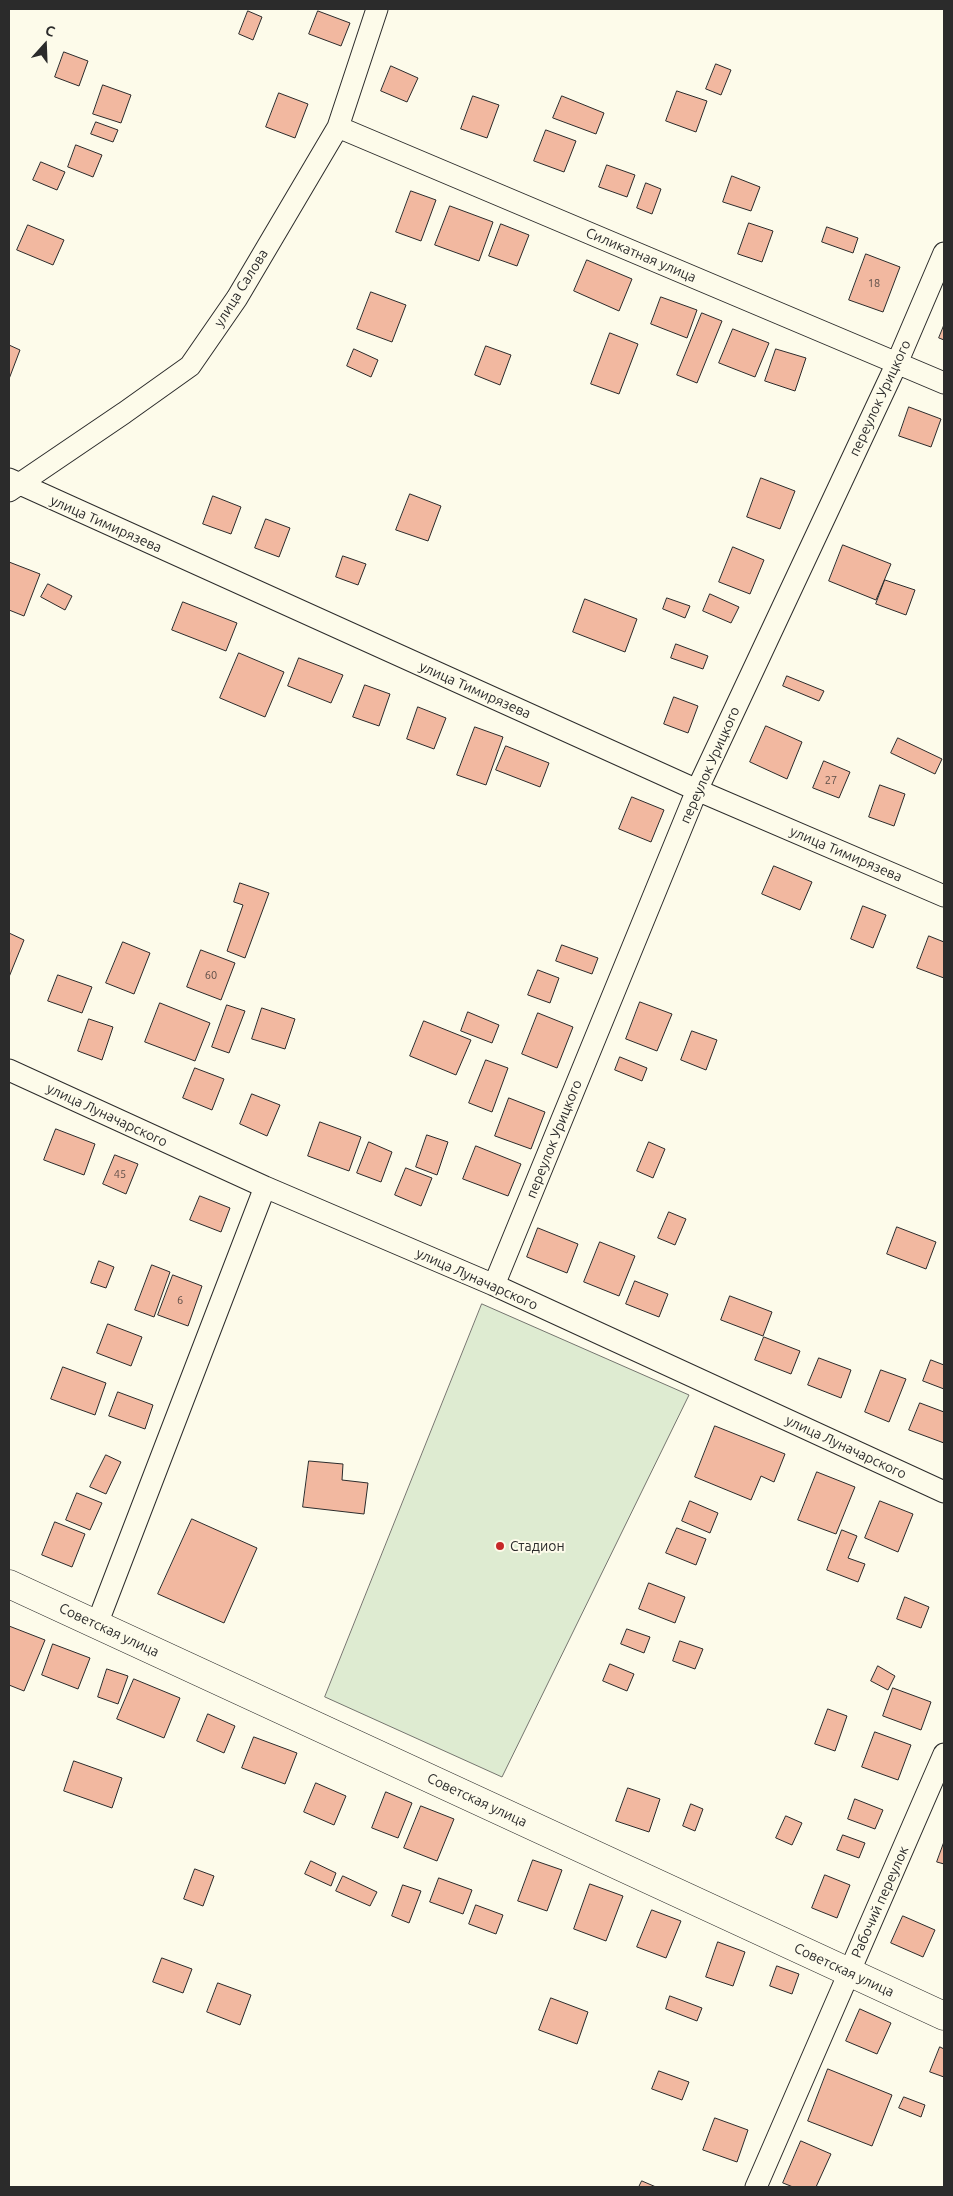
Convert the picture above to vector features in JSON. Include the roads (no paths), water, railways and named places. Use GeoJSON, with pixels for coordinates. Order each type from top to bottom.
{"type":"FeatureCollection","features":[{"type":"Feature","properties":{"kind":"main road","name":"Советская улица"},"geometry":{"type":"LineString","coordinates":[[9,1584],[944,2016]]}},
{"type":"Feature","properties":{"kind":"street","name":"улица Салова"},"geometry":{"type":"LineString","coordinates":[[11,485],[124,413],[190,366],[237,298],[338,127],[377,9]]}},
{"type":"Feature","properties":{"kind":"street","name":"Силикатная улица"},"geometry":{"type":"LineString","coordinates":[[338,127],[944,383]]}},
{"type":"Feature","properties":{"kind":"street","name":"переулок Урицкого"},"geometry":{"type":"LineString","coordinates":[[494,1285],[697,790],[897,363],[944,253]]}},
{"type":"Feature","properties":{"kind":"street","name":"улица Тимирязева"},"geometry":{"type":"LineString","coordinates":[[11,485],[697,790],[944,896]]}},
{"type":"Feature","properties":{"kind":"street","name":"улица Луначарского"},"geometry":{"type":"LineString","coordinates":[[9,1070],[265,1187],[494,1285],[944,1492]]}},
{"type":"Feature","properties":{"kind":"street"},"geometry":{"type":"LineString","coordinates":[[97,1624],[265,1187]]}},
{"type":"Feature","properties":{"kind":"street","name":"Рабочий переулок"},"geometry":{"type":"LineString","coordinates":[[756,2187],[944,1754]]}},
{"type":"Feature","properties":{"kind":"place","name":"Стадион"},"geometry":{"type":"Point","coordinates":[500,1546]}}]}
